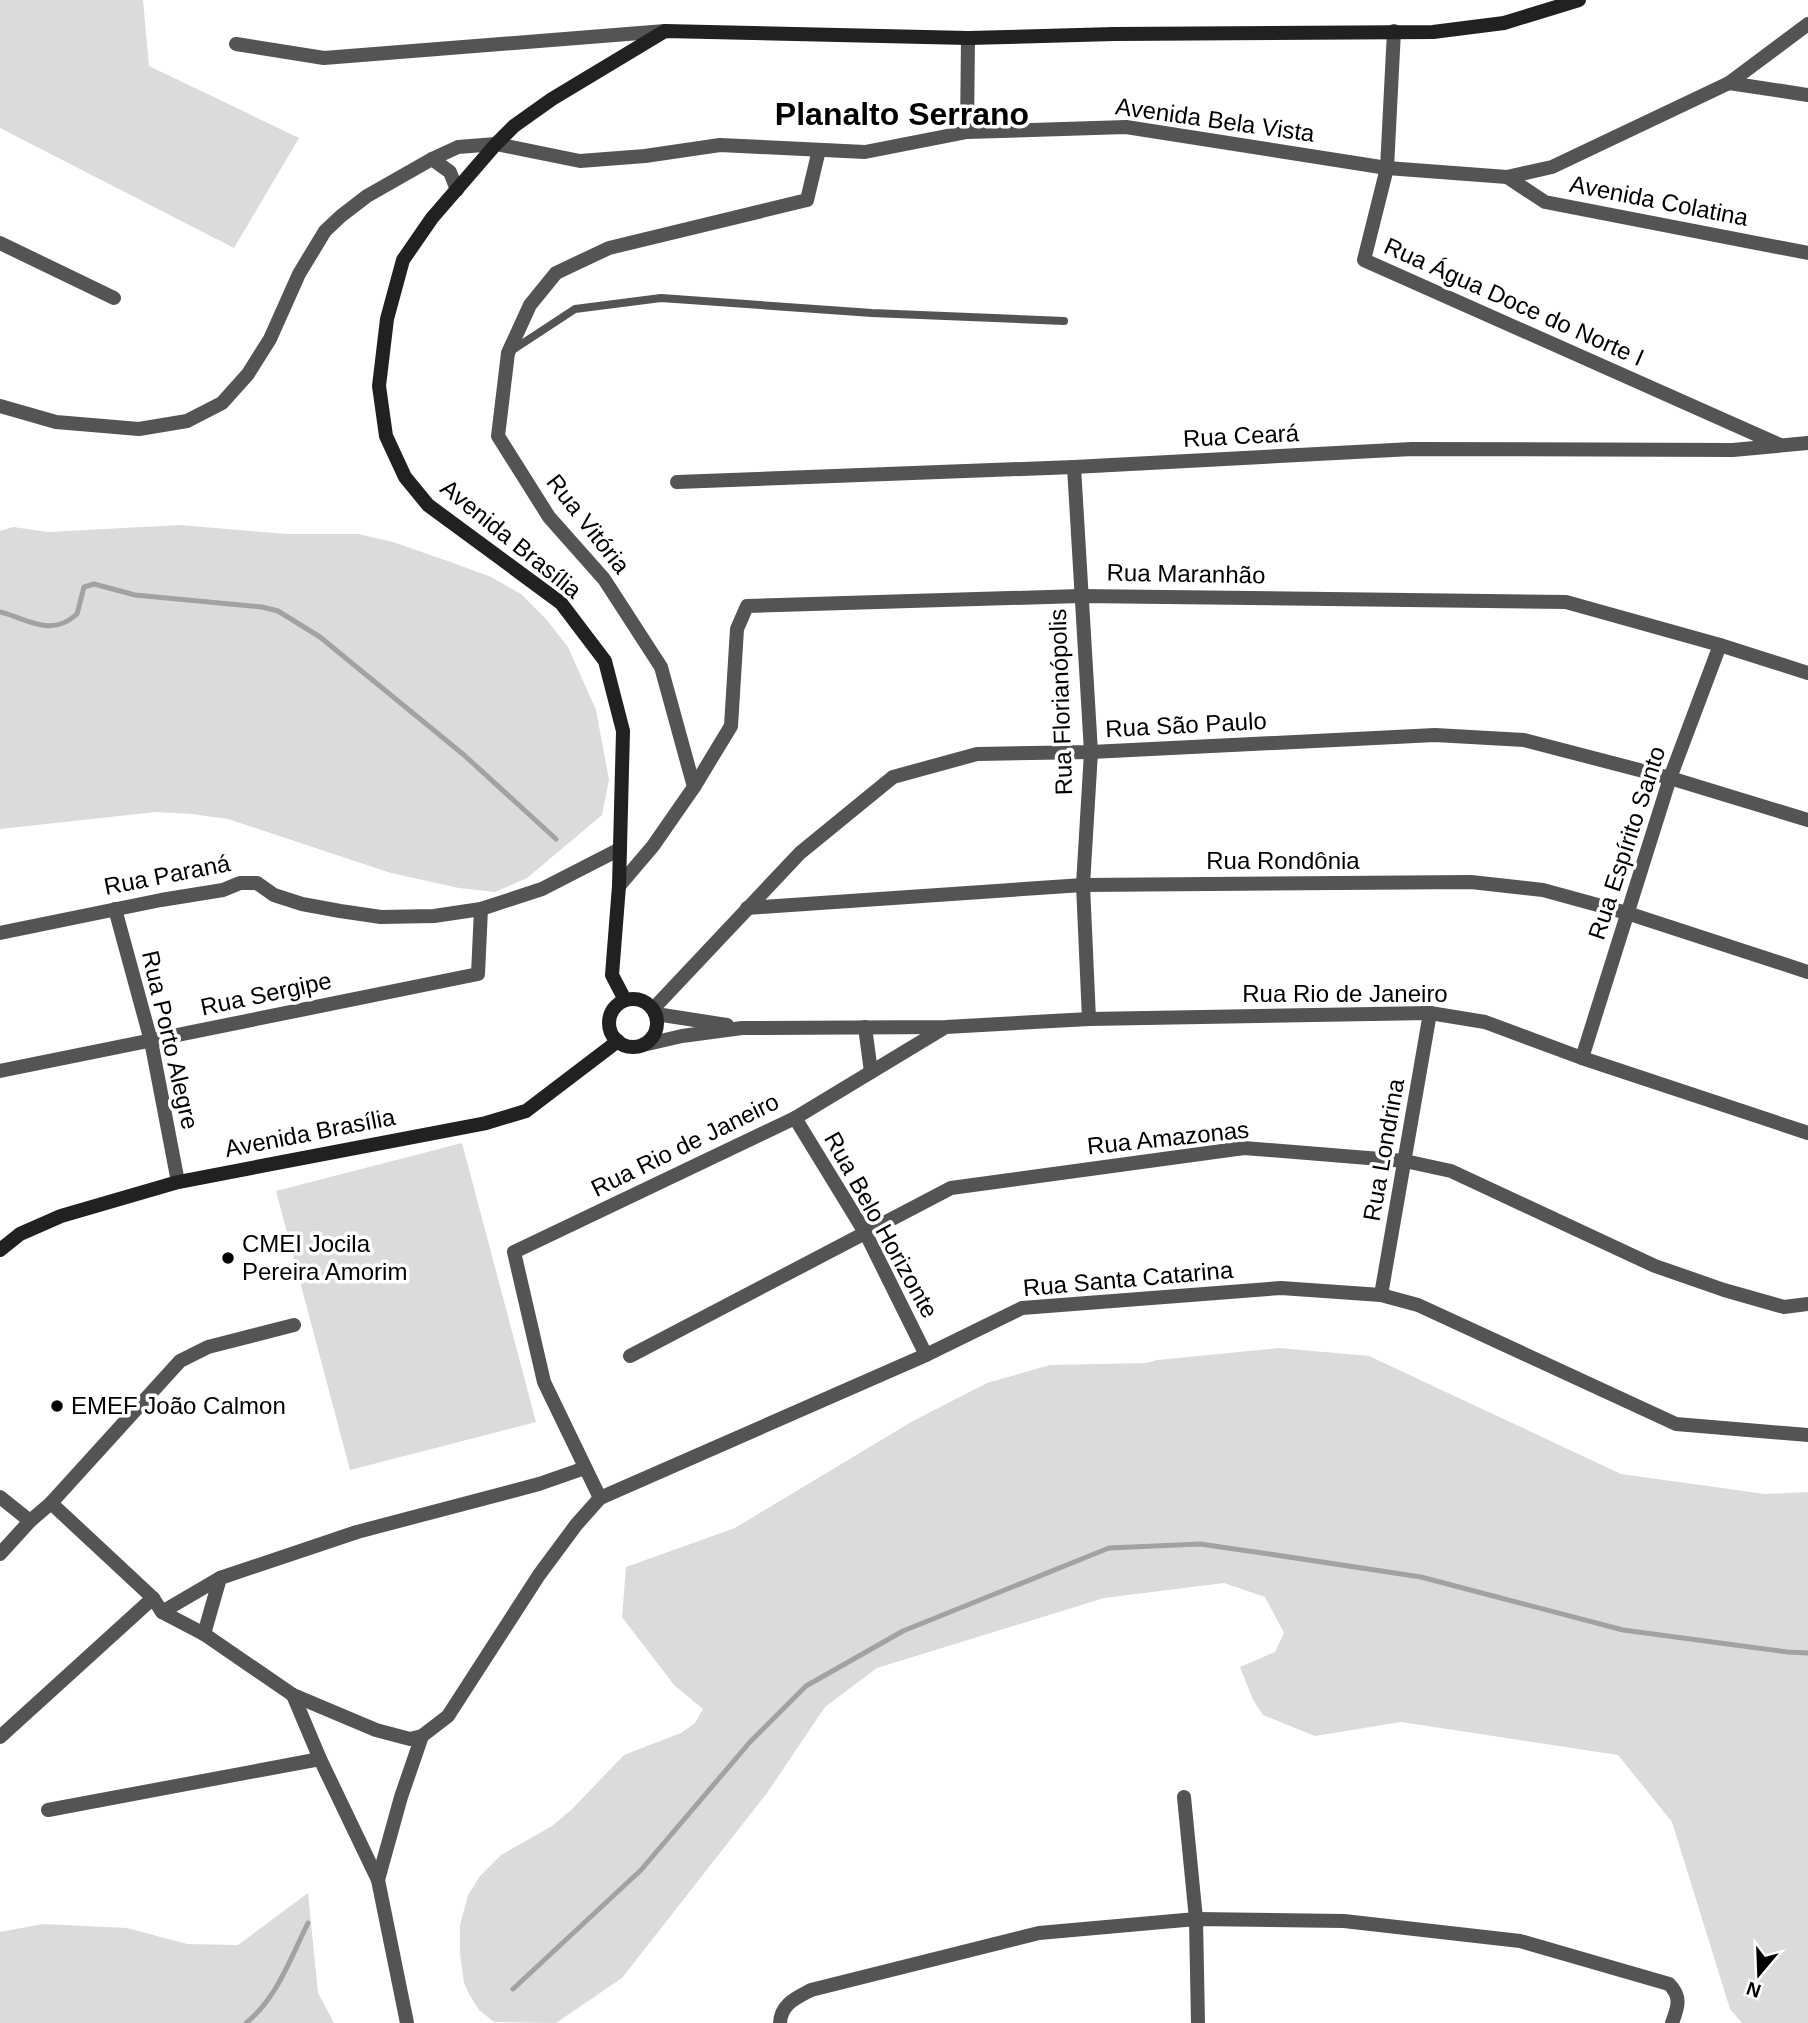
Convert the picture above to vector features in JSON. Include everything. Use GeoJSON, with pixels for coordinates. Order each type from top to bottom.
{"type":"FeatureCollection","features":[{"type":"Feature","properties":{"kind":"street"},"geometry":{"type":"LineString","coordinates":[[236,44],[324,58],[665,31],[968,38],[1433,32],[1504,23],[1579,0]]}},
{"type":"Feature","properties":{"kind":"street","name":"Avenida Bela Vista"},"geometry":{"type":"LineString","coordinates":[[0,406],[56,422],[139,429],[187,421],[222,403],[248,374],[270,339],[299,274],[325,231],[367,196],[458,147],[496,144],[580,161],[645,156],[720,145],[865,152],[967,132],[1126,127],[1387,168],[1507,177],[1552,167],[1729,83],[1808,24]]}},
{"type":"Feature","properties":{"kind":"street","name":"Avenida Brasília"},"geometry":{"type":"LineString","coordinates":[[625,1000],[612,975],[619,886],[623,731],[605,661],[561,603],[428,505],[405,477],[386,436],[379,386],[387,319],[403,260],[432,218],[514,126],[552,99],[665,31]]}},
{"type":"Feature","properties":{"kind":"street","name":"Rua Água Doce do Norte I"},"geometry":{"type":"LineString","coordinates":[[1394,31],[1387,168],[1364,260],[1782,446]]}},
{"type":"Feature","properties":{"kind":"street"},"geometry":{"type":"LineString","coordinates":[[967,132],[968,38]]}},
{"type":"Feature","properties":{"kind":"street"},"geometry":{"type":"LineString","coordinates":[[1729,83],[1808,94]]}},
{"type":"Feature","properties":{"kind":"street","name":"Rua Vitória"},"geometry":{"type":"LineString","coordinates":[[694,787],[661,667],[604,579],[550,517],[498,436],[508,353],[530,305],[556,273],[609,248],[807,200],[820,150]]}},
{"type":"Feature","properties":{"kind":"street"},"geometry":{"type":"LineString","coordinates":[[432,159],[450,172],[457,191]]}},
{"type":"Feature","properties":{"kind":"street","name":"Avenida Colatina"},"geometry":{"type":"LineString","coordinates":[[1507,177],[1545,202],[1808,253]]}},
{"type":"Feature","properties":{"kind":"street"},"geometry":{"type":"LineString","coordinates":[[0,243],[114,298]]}},
{"type":"Feature","properties":{"kind":"street","name":"Rua Ceará"},"geometry":{"type":"LineString","coordinates":[[677,482],[1074,467],[1412,449],[1733,450],[1808,443]]}},
{"type":"Feature","properties":{"kind":"street","name":"Rua Florianópolis"},"geometry":{"type":"LineString","coordinates":[[1074,467],[1091,752],[1083,885],[1089,1019]]}},
{"type":"Feature","properties":{"kind":"street","name":"Rua Maranhão"},"geometry":{"type":"LineString","coordinates":[[694,787],[731,726],[737,629],[747,606],[1080,596],[1566,602],[1808,673]]}},
{"type":"Feature","properties":{"kind":"street","name":"Rua Espírito Santo"},"geometry":{"type":"LineString","coordinates":[[1582,1058],[1670,778],[1720,645]]}},
{"type":"Feature","properties":{"kind":"street","name":"Rua São Paulo"},"geometry":{"type":"LineString","coordinates":[[654,1012],[800,853],[893,776],[977,754],[1091,752],[1435,735],[1524,740],[1670,778],[1808,820]]}},
{"type":"Feature","properties":{"kind":"street"},"geometry":{"type":"LineString","coordinates":[[619,886],[653,846],[694,787]]}},
{"type":"Feature","properties":{"kind":"street","name":"Rua Paraná"},"geometry":{"type":"LineString","coordinates":[[0,933],[223,890],[240,883],[257,883],[274,895],[302,904],[381,917],[434,916],[481,909],[542,889],[620,849]]}},
{"type":"Feature","properties":{"kind":"street","name":"Rua Rondônia"},"geometry":{"type":"LineString","coordinates":[[747,908],[1083,885],[1471,882],[1544,890],[1627,913],[1808,972]]}},
{"type":"Feature","properties":{"kind":"street","name":"Rua Porto Alegre"},"geometry":{"type":"LineString","coordinates":[[115,909],[151,1041],[178,1182]]}},
{"type":"Feature","properties":{"kind":"street","name":"Rua Sergipe"},"geometry":{"type":"LineString","coordinates":[[0,1070],[478,974],[481,909]]}},
{"type":"Feature","properties":{"kind":"street"},"geometry":{"type":"LineString","coordinates":[[625,1000],[641,1000],[654,1012],[657,1024],[655,1032],[643,1045],[630,1046],[618,1041],[610,1027],[609,1018],[618,1004],[625,1000]]}},
{"type":"Feature","properties":{"kind":"street","name":"Rua Rio de Janeiro"},"geometry":{"type":"LineString","coordinates":[[654,1012],[742,1028]]}},
{"type":"Feature","properties":{"kind":"street","name":"Rua Rio de Janeiro"},"geometry":{"type":"LineString","coordinates":[[643,1045],[682,1036],[742,1028],[946,1027],[1089,1019],[1430,1013],[1485,1022],[1582,1058],[1808,1133]]}},
{"type":"Feature","properties":{"kind":"street","name":"Rua Londrina"},"geometry":{"type":"LineString","coordinates":[[1381,1295],[1430,1013]]}},
{"type":"Feature","properties":{"kind":"street"},"geometry":{"type":"LineString","coordinates":[[865,1027],[871,1072]]}},
{"type":"Feature","properties":{"kind":"street","name":"Rua Rio de Janeiro"},"geometry":{"type":"LineString","coordinates":[[585,1468],[544,1382],[514,1252],[795,1118],[946,1027]]}},
{"type":"Feature","properties":{"kind":"street","name":"Avenida Brasília"},"geometry":{"type":"LineString","coordinates":[[0,1250],[20,1234],[61,1216],[178,1182],[486,1123],[526,1111],[618,1041]]}},
{"type":"Feature","properties":{"kind":"street","name":"Rua Belo Horizonte"},"geometry":{"type":"LineString","coordinates":[[795,1118],[866,1234],[926,1355]]}},
{"type":"Feature","properties":{"kind":"street","name":"Rua Amazonas"},"geometry":{"type":"LineString","coordinates":[[630,1356],[951,1188],[1244,1148],[1405,1161],[1451,1171],[1655,1266],[1784,1307],[1808,1304]]}},
{"type":"Feature","properties":{"kind":"street","name":"Rua Santa Catarina"},"geometry":{"type":"LineString","coordinates":[[600,1498],[926,1355],[1022,1308],[1281,1288],[1381,1295],[1418,1305],[1676,1424],[1808,1435]]}},
{"type":"Feature","properties":{"kind":"street"},"geometry":{"type":"LineString","coordinates":[[0,1553],[51,1503],[180,1361],[208,1347],[294,1325]]}},
{"type":"Feature","properties":{"kind":"street"},"geometry":{"type":"LineString","coordinates":[[51,1503],[153,1598],[162,1612],[204,1634],[293,1695],[390,1735],[410,1739],[422,1736],[448,1716],[539,1575],[600,1498],[585,1468],[539,1484],[357,1532],[220,1578],[162,1612]]}},
{"type":"Feature","properties":{"kind":"street"},"geometry":{"type":"LineString","coordinates":[[0,1497],[30,1521]]}},
{"type":"Feature","properties":{"kind":"street"},"geometry":{"type":"LineString","coordinates":[[204,1634],[220,1578]]}},
{"type":"Feature","properties":{"kind":"street"},"geometry":{"type":"LineString","coordinates":[[0,1737],[153,1598]]}},
{"type":"Feature","properties":{"kind":"street"},"geometry":{"type":"LineString","coordinates":[[293,1695],[320,1759],[378,1880],[407,2023]]}},
{"type":"Feature","properties":{"kind":"street"},"geometry":{"type":"LineString","coordinates":[[378,1880],[401,1797],[422,1736]]}},
{"type":"Feature","properties":{"kind":"street"},"geometry":{"type":"LineString","coordinates":[[48,1810],[320,1759]]}},
{"type":"Feature","properties":{"kind":"street"},"geometry":{"type":"LineString","coordinates":[[1184,1797],[1196,1919],[1198,2023]]}},
{"type":"Feature","properties":{"kind":"street"},"geometry":{"type":"LineString","coordinates":[[780,2023],[780,2017],[788,2003],[824,1986],[1039,1933],[1196,1919],[1343,1921],[1520,1941],[1670,1984],[1677,1992],[1679,2004],[1672,2023]]}},
{"type":"Feature","properties":{"kind":"lane"},"geometry":{"type":"LineString","coordinates":[[508,353],[575,309],[661,298],[872,313],[1064,321]]}},
{"type":"Feature","properties":{"kind":"shaded area"},"geometry":{"type":"Polygon","coordinates":[[[0,0],[143,0],[149,66],[299,138],[234,248],[0,128],[0,0]]]}},
{"type":"Feature","properties":{"kind":"shaded area"},"geometry":{"type":"Polygon","coordinates":[[[180,525],[287,534],[358,534],[393,542],[459,565],[491,577],[521,594],[546,619],[568,647],[596,710],[609,780],[602,815],[527,878],[495,892],[459,888],[391,873],[228,819],[192,814],[156,812],[0,829],[0,531],[13,527],[48,532],[180,525]]]}},
{"type":"Feature","properties":{"kind":"shaded area"},"geometry":{"type":"Polygon","coordinates":[[[462,1143],[536,1422],[350,1470],[276,1191],[462,1143]]]}},
{"type":"Feature","properties":{"kind":"shaded area"},"geometry":{"type":"Polygon","coordinates":[[[1279,1348],[1369,1356],[1621,1474],[1765,1494],[1808,1492],[1808,2023],[1742,2023],[1730,2009],[1672,1822],[1618,1755],[1401,1722],[1315,1736],[1263,1715],[1253,1700],[1240,1667],[1275,1652],[1284,1633],[1265,1597],[1224,1583],[1104,1598],[877,1668],[825,1707],[767,1793],[622,1978],[556,2023],[494,2022],[479,2010],[464,1983],[460,1925],[468,1895],[480,1876],[501,1855],[552,1826],[624,1755],[681,1733],[695,1723],[703,1709],[674,1685],[622,1617],[626,1567],[735,1528],[913,1421],[987,1383],[1050,1365],[1146,1363],[1279,1348]]]}},
{"type":"Feature","properties":{"kind":"shaded area"},"geometry":{"type":"Polygon","coordinates":[[[308,1893],[318,1993],[334,2023],[0,2023],[0,1932],[43,1924],[127,1928],[187,1944],[238,1945],[308,1893]]]}},
{"type":"Feature","properties":{"kind":"waterway"},"geometry":{"type":"LineString","coordinates":[[0,612],[39,625],[58,625],[77,614],[84,587],[94,584],[135,595],[262,607],[278,611],[320,637],[464,755],[556,839]]}},
{"type":"Feature","properties":{"kind":"waterway"},"geometry":{"type":"LineString","coordinates":[[513,1989],[641,1870],[750,1742],[806,1686],[903,1631],[1109,1548],[1200,1544],[1269,1554],[1421,1577],[1623,1630],[1808,1653]]}},
{"type":"Feature","properties":{"kind":"waterway"},"geometry":{"type":"LineString","coordinates":[[246,2023],[274,1990],[308,1923]]}},
{"type":"Feature","properties":{"kind":"place","name":"CMEI Jocila Pereira Amorim"},"geometry":{"type":"Point","coordinates":[228,1258]}},
{"type":"Feature","properties":{"kind":"place","name":"EMEF João Calmon"},"geometry":{"type":"Point","coordinates":[57,1406]}},
{"type":"Feature","properties":{"kind":"district","name":"Planalto Serrano"},"geometry":{"type":"Point","coordinates":[902,114]}}]}
